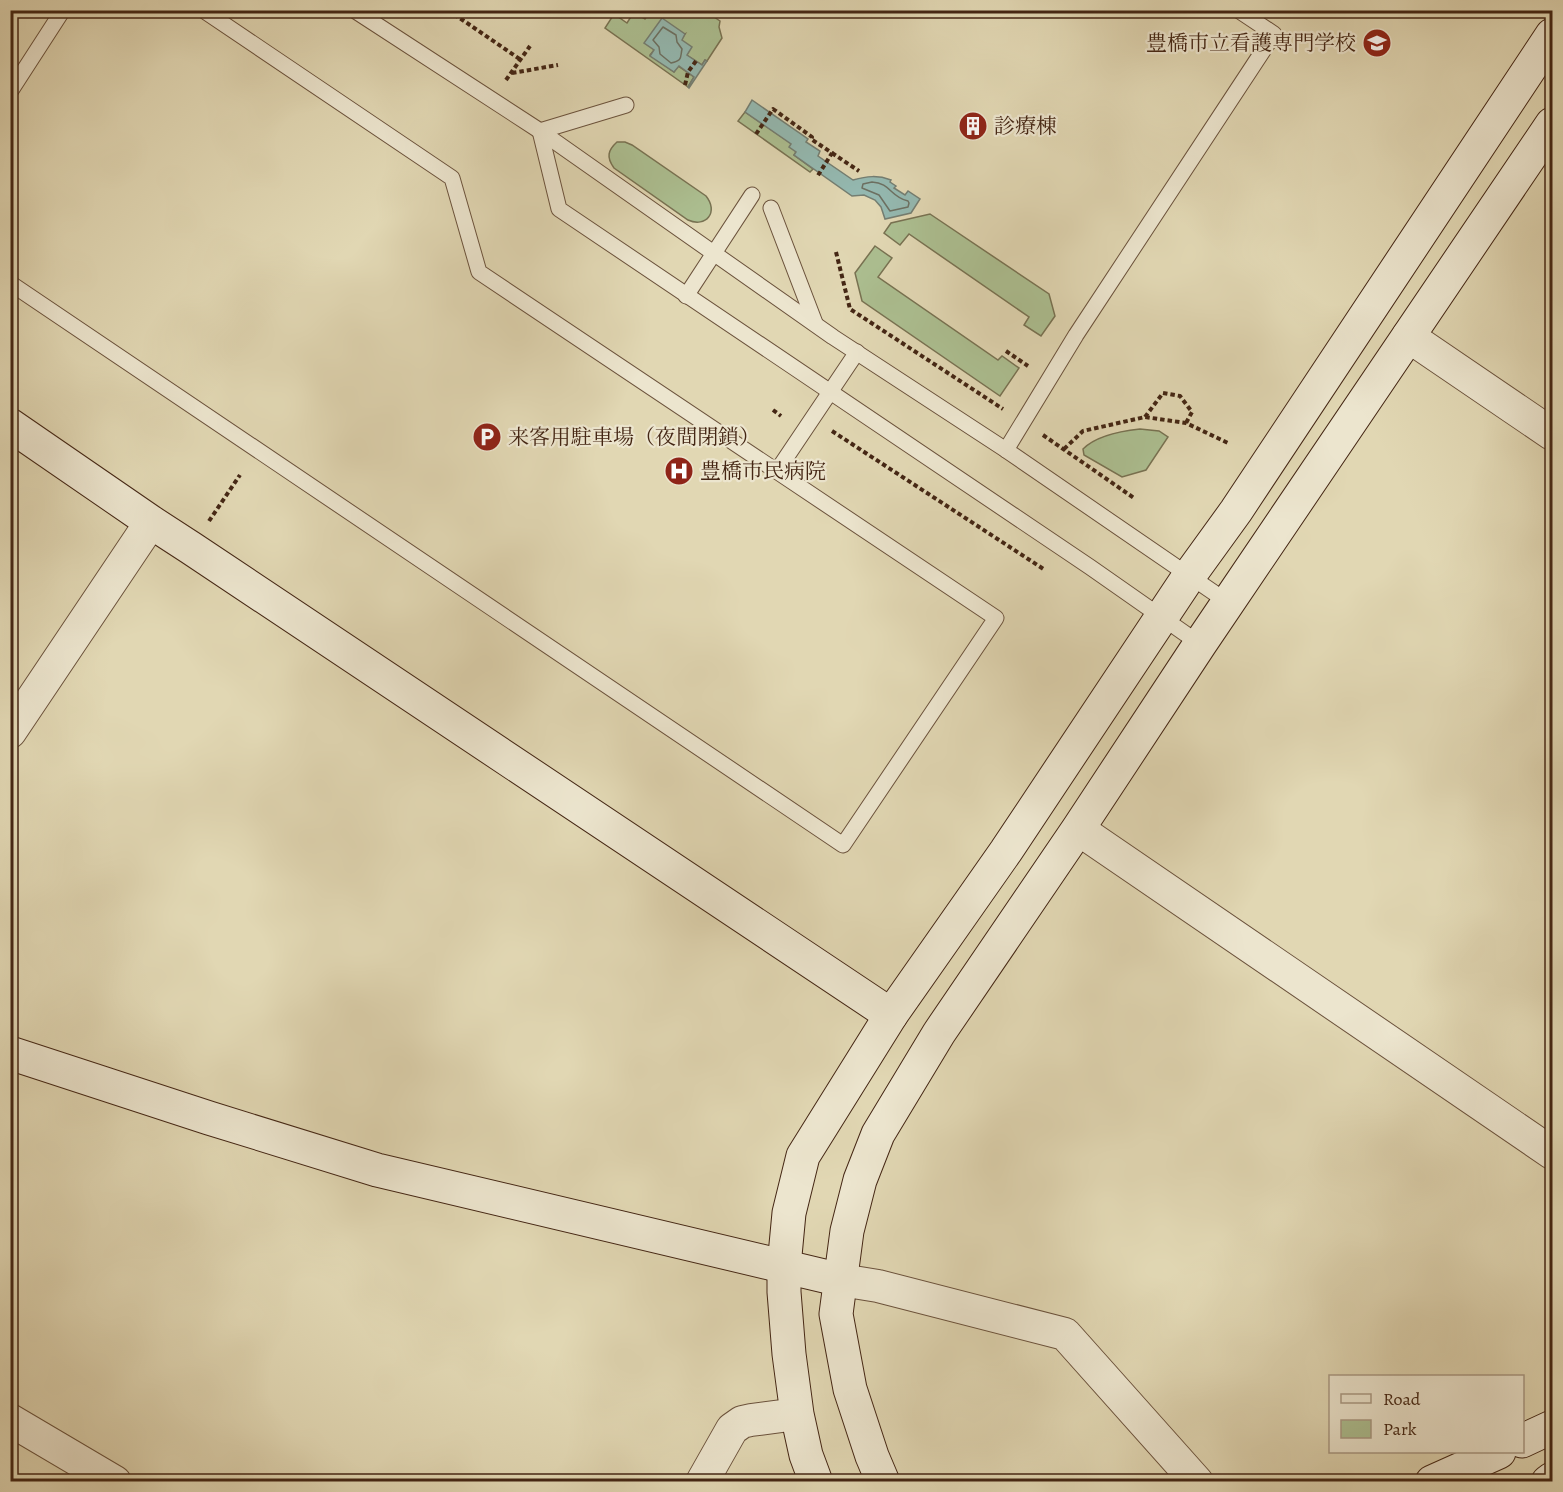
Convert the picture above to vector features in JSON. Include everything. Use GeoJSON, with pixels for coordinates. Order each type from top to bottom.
{"type":"FeatureCollection","features":[{"type":"Feature","properties":{"kind":"street"},"geometry":{"type":"LineString","coordinates":[[816,1482],[806,1455],[797,1414],[789,1354],[784,1266],[789,1213],[803,1156],[891,1014],[1006,851],[1189,576],[1236,511],[1552,35]]}},
{"type":"Feature","properties":{"kind":"street"},"geometry":{"type":"LineString","coordinates":[[883,1482],[850,1389],[837,1314],[847,1230],[860,1180],[878,1134],[939,1033],[1552,124]]}},
{"type":"Feature","properties":{"kind":"street"},"geometry":{"type":"LineString","coordinates":[[1408,336],[1552,434]]}},
{"type":"Feature","properties":{"kind":"street"},"geometry":{"type":"LineString","coordinates":[[10,425],[151,522],[891,1014]]}},
{"type":"Feature","properties":{"kind":"street"},"geometry":{"type":"LineString","coordinates":[[10,732],[151,522]]}},
{"type":"Feature","properties":{"kind":"street"},"geometry":{"type":"LineString","coordinates":[[1078,829],[1552,1153]]}},
{"type":"Feature","properties":{"kind":"street"},"geometry":{"type":"LineString","coordinates":[[10,1053],[377,1170],[841,1280],[878,1286],[1065,1334],[1197,1482]]}},
{"type":"Feature","properties":{"kind":"street"},"geometry":{"type":"LineString","coordinates":[[702,1482],[732,1429],[742,1422],[797,1414]]}},
{"type":"Feature","properties":{"kind":"street"},"geometry":{"type":"LineString","coordinates":[[10,1420],[115,1482]]}},
{"type":"Feature","properties":{"kind":"street"},"geometry":{"type":"LineString","coordinates":[[1524,1440],[1552,1427]]}},
{"type":"Feature","properties":{"kind":"street"},"geometry":{"type":"LineString","coordinates":[[1432,1482],[1497,1453]]}},
{"type":"Feature","properties":{"kind":"street"},"geometry":{"type":"LineString","coordinates":[[1548,1482],[1552,1479]]}},
{"type":"Feature","properties":{"kind":"lane"},"geometry":{"type":"LineString","coordinates":[[10,92],[63,10]]}},
{"type":"Feature","properties":{"kind":"lane"},"geometry":{"type":"LineString","coordinates":[[10,283],[843,845],[996,618],[479,272],[452,178],[203,10]]}},
{"type":"Feature","properties":{"kind":"lane"},"geometry":{"type":"LineString","coordinates":[[354,10],[540,131],[857,352],[1006,450],[1229,603]]}},
{"type":"Feature","properties":{"kind":"lane"},"geometry":{"type":"LineString","coordinates":[[1006,450],[1076,335],[1274,34],[1238,10]]}},
{"type":"Feature","properties":{"kind":"lane"},"geometry":{"type":"LineString","coordinates":[[540,131],[626,105]]}},
{"type":"Feature","properties":{"kind":"lane"},"geometry":{"type":"LineString","coordinates":[[540,131],[559,209],[1071,554],[1200,644]]}},
{"type":"Feature","properties":{"kind":"lane"},"geometry":{"type":"LineString","coordinates":[[686,296],[752,195]]}},
{"type":"Feature","properties":{"kind":"lane"},"geometry":{"type":"LineString","coordinates":[[771,208],[815,323]]}},
{"type":"Feature","properties":{"kind":"lane"},"geometry":{"type":"LineString","coordinates":[[777,471],[857,352]]}},
{"type":"Feature","properties":{"kind":"path"},"geometry":{"type":"LineString","coordinates":[[448,10],[521,60]]}},
{"type":"Feature","properties":{"kind":"path"},"geometry":{"type":"LineString","coordinates":[[505,82],[530,46]]}},
{"type":"Feature","properties":{"kind":"path"},"geometry":{"type":"LineString","coordinates":[[685,85],[688,72],[696,61]]}},
{"type":"Feature","properties":{"kind":"path"},"geometry":{"type":"LineString","coordinates":[[511,73],[558,65]]}},
{"type":"Feature","properties":{"kind":"path"},"geometry":{"type":"LineString","coordinates":[[756,134],[773,109],[812,137],[811,140],[859,171]]}},
{"type":"Feature","properties":{"kind":"path"},"geometry":{"type":"LineString","coordinates":[[818,175],[832,153]]}},
{"type":"Feature","properties":{"kind":"path"},"geometry":{"type":"LineString","coordinates":[[836,252],[850,309],[1010,413]]}},
{"type":"Feature","properties":{"kind":"path"},"geometry":{"type":"LineString","coordinates":[[1145,417],[1163,393],[1180,396],[1192,412],[1186,423]]}},
{"type":"Feature","properties":{"kind":"path"},"geometry":{"type":"LineString","coordinates":[[773,410],[781,416]]}},
{"type":"Feature","properties":{"kind":"path"},"geometry":{"type":"LineString","coordinates":[[1064,449],[1083,431],[1145,417],[1186,423],[1228,443]]}},
{"type":"Feature","properties":{"kind":"path"},"geometry":{"type":"LineString","coordinates":[[828,437],[832,431],[1046,571]]}},
{"type":"Feature","properties":{"kind":"path"},"geometry":{"type":"LineString","coordinates":[[1038,432],[1134,498]]}},
{"type":"Feature","properties":{"kind":"path"},"geometry":{"type":"LineString","coordinates":[[207,524],[240,475]]}},
{"type":"Feature","properties":{"kind":"green space"},"geometry":{"type":"Polygon","coordinates":[[[651,11],[658,11],[665,15],[668,11],[705,11],[720,21],[722,38],[702,65],[686,55],[681,40],[685,34],[654,50],[650,55],[674,72],[678,66],[694,77],[688,87],[605,28],[614,14],[627,23],[634,12],[645,19],[651,11]]]}},
{"type":"Feature","properties":{"kind":"green space"},"geometry":{"type":"Polygon","coordinates":[[[745,112],[792,144],[796,152],[794,155],[813,169],[810,172],[738,121],[745,112]]]}},
{"type":"Feature","properties":{"kind":"green space"},"geometry":{"type":"Polygon","coordinates":[[[617,142],[632,145],[706,196],[711,208],[709,217],[700,222],[688,220],[614,168],[609,154],[617,142]]]}},
{"type":"Feature","properties":{"kind":"green space"},"geometry":{"type":"Polygon","coordinates":[[[930,214],[1049,294],[1055,316],[1041,336],[1024,325],[1029,317],[909,234],[900,245],[884,233],[891,223],[930,214]]]}},
{"type":"Feature","properties":{"kind":"green space"},"geometry":{"type":"Polygon","coordinates":[[[875,246],[892,258],[878,277],[998,360],[1002,356],[1019,368],[1000,396],[862,301],[855,273],[875,246]]]}},
{"type":"Feature","properties":{"kind":"green space"},"geometry":{"type":"Polygon","coordinates":[[[1140,429],[1159,431],[1168,437],[1146,470],[1122,477],[1084,455],[1083,449],[1095,440],[1140,429]]]}},
{"type":"Feature","properties":{"kind":"water"},"geometry":{"type":"Polygon","coordinates":[[[662,18],[685,34],[682,40],[692,47],[687,55],[702,65],[705,60],[707,61],[689,88],[694,77],[679,66],[674,72],[650,56],[654,50],[644,43],[662,18]]]}},
{"type":"Feature","properties":{"kind":"water"},"geometry":{"type":"Polygon","coordinates":[[[752,100],[808,139],[806,142],[820,151],[818,156],[853,180],[872,177],[886,178],[896,186],[894,188],[905,195],[908,191],[920,199],[911,213],[885,219],[881,207],[875,200],[864,195],[852,196],[794,155],[796,152],[789,147],[791,144],[745,112],[752,100]]]}},
{"type":"Feature","properties":{"kind":"place","name":"豊橋市立看護専門学校"},"geometry":{"type":"Point","coordinates":[1377,43]}},
{"type":"Feature","properties":{"kind":"place","name":"診療棟"},"geometry":{"type":"Point","coordinates":[973,126]}},
{"type":"Feature","properties":{"kind":"place","name":"来客用駐車場（夜間閉鎖）"},"geometry":{"type":"Point","coordinates":[487,437]}},
{"type":"Feature","properties":{"kind":"place","name":"豊橋市民病院"},"geometry":{"type":"Point","coordinates":[679,471]}}]}
